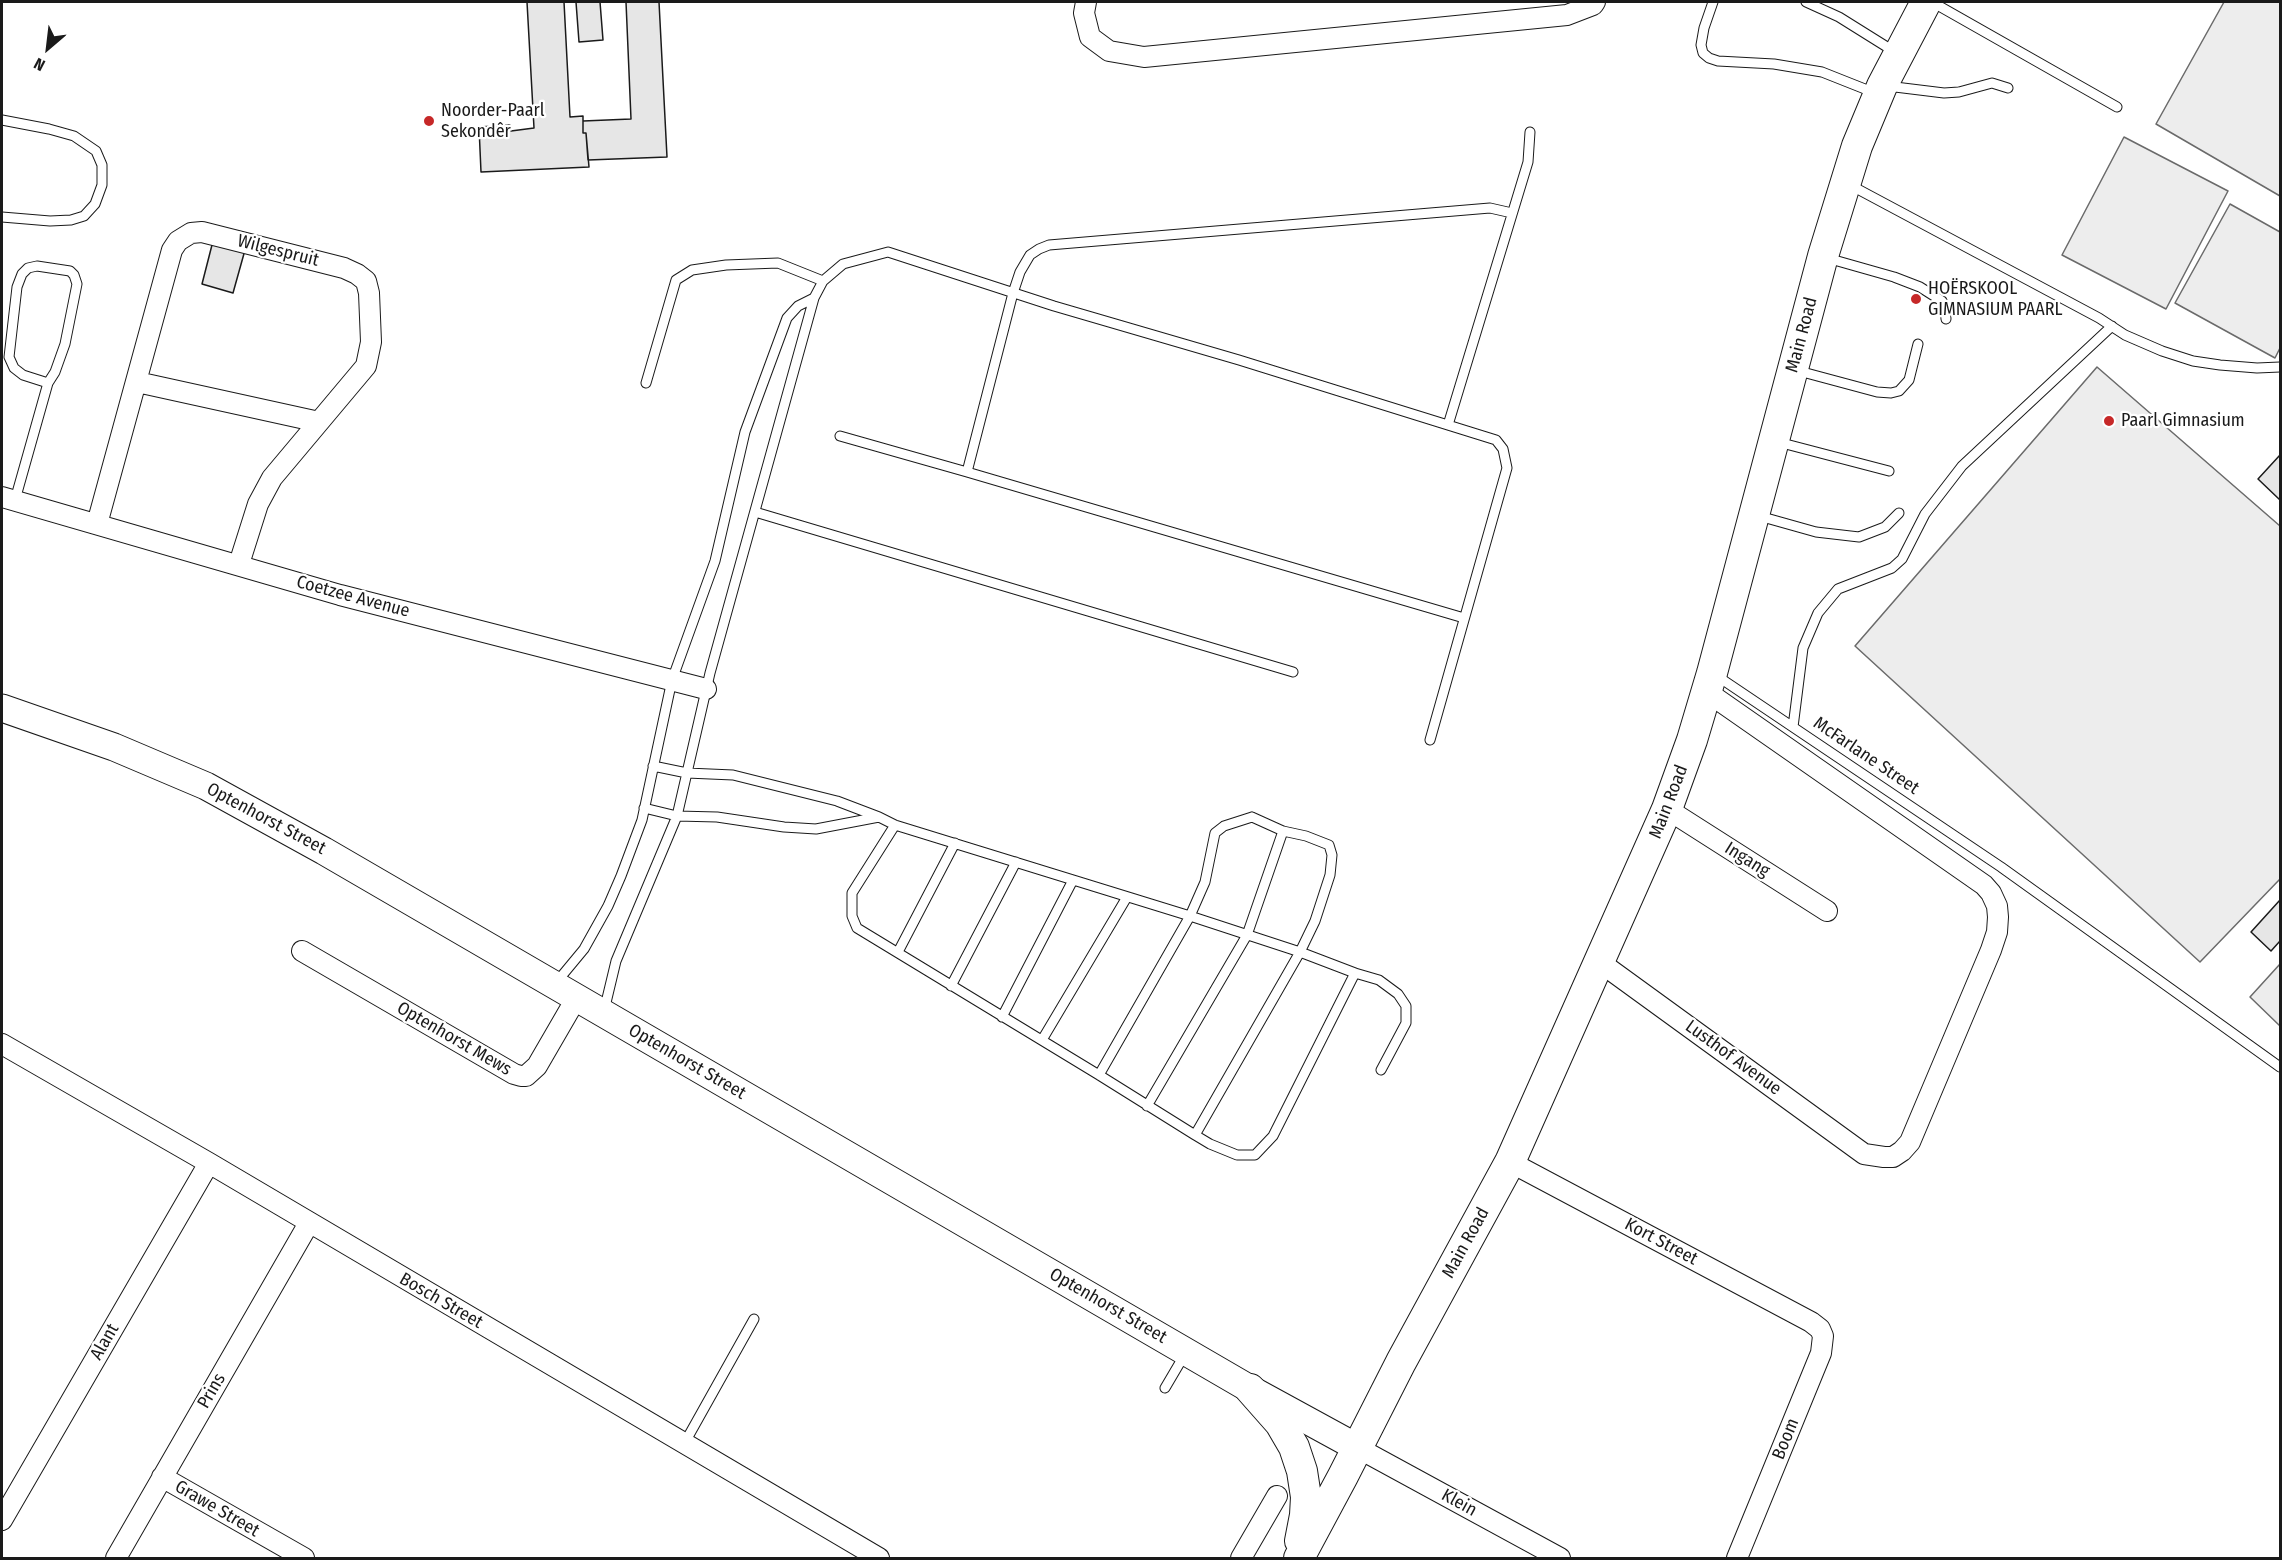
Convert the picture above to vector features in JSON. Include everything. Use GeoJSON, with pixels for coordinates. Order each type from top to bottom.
{"type":"FeatureCollection","features":[{"type":"Feature","properties":{"kind":"main road","name":"Main Road"},"geometry":{"type":"LineString","coordinates":[[1298,1558],[1510,1162],[1601,963],[1667,809],[1692,740],[1709,682],[1823,256],[1845,182],[1880,90],[1926,2]]}},
{"type":"Feature","properties":{"kind":"main road","name":"Optenhorst Street"},"geometry":{"type":"LineString","coordinates":[[2,708],[114,747],[207,786],[324,851],[1250,1389],[1358,1448]]}},
{"type":"Feature","properties":{"kind":"main road"},"geometry":{"type":"LineString","coordinates":[[1250,1389],[1280,1424],[1294,1447],[1302,1471],[1306,1497],[1298,1558]]}},
{"type":"Feature","properties":{"kind":"street"},"geometry":{"type":"LineString","coordinates":[[1086,2],[1084,13],[1090,38],[1108,51],[1144,57],[1567,15],[1595,2]]}},
{"type":"Feature","properties":{"kind":"street","name":"Wilgespruit"},"geometry":{"type":"LineString","coordinates":[[97,524],[172,250],[183,236],[202,232],[344,268],[366,281],[369,293],[371,342],[366,366],[272,478],[263,493],[239,564]]}},
{"type":"Feature","properties":{"kind":"street"},"geometry":{"type":"LineString","coordinates":[[136,382],[319,422]]}},
{"type":"Feature","properties":{"kind":"street","name":"Coetzee Avenue"},"geometry":{"type":"LineString","coordinates":[[8,499],[340,595],[706,689]]}},
{"type":"Feature","properties":{"kind":"street","name":"Lusthof Avenue"},"geometry":{"type":"LineString","coordinates":[[1601,963],[1864,1154],[1893,1157],[1902,1152],[1910,1142],[1991,950],[1997,932],[1997,906],[1991,893],[1972,875],[1709,682]]}},
{"type":"Feature","properties":{"kind":"street","name":"Ingang"},"geometry":{"type":"LineString","coordinates":[[1667,809],[1827,910]]}},
{"type":"Feature","properties":{"kind":"street","name":"Optenhorst Mews"},"geometry":{"type":"LineString","coordinates":[[302,951],[521,1076],[526,1076],[537,1066],[565,991]]}},
{"type":"Feature","properties":{"kind":"street","name":"Bosch Street"},"geometry":{"type":"LineString","coordinates":[[2,1044],[879,1558]]}},
{"type":"Feature","properties":{"kind":"street","name":"Kort Street"},"geometry":{"type":"LineString","coordinates":[[1510,1162],[1811,1322]]}},
{"type":"Feature","properties":{"kind":"street","name":"Alant"},"geometry":{"type":"LineString","coordinates":[[2,1521],[208,1163]]}},
{"type":"Feature","properties":{"kind":"street","name":"Prins"},"geometry":{"type":"LineString","coordinates":[[116,1558],[309,1223]]}},
{"type":"Feature","properties":{"kind":"street","name":"Boom"},"geometry":{"type":"LineString","coordinates":[[1737,1558],[1821,1353],[1823,1336],[1820,1329],[1811,1322]]}},
{"type":"Feature","properties":{"kind":"street","name":"Klein"},"geometry":{"type":"LineString","coordinates":[[1358,1448],[1560,1558]]}},
{"type":"Feature","properties":{"kind":"street","name":"Grawe Street"},"geometry":{"type":"LineString","coordinates":[[162,1477],[304,1558]]}},
{"type":"Feature","properties":{"kind":"street"},"geometry":{"type":"LineString","coordinates":[[1241,1558],[1277,1496]]}},
{"type":"Feature","properties":{"kind":"lane"},"geometry":{"type":"LineString","coordinates":[[1713,2],[1701,45],[1703,53],[1718,61],[1774,64],[1822,72],[1880,90],[1944,93],[1959,92],[1992,83],[2008,88]]}},
{"type":"Feature","properties":{"kind":"lane"},"geometry":{"type":"LineString","coordinates":[[1806,2],[1844,20],[1898,54]]}},
{"type":"Feature","properties":{"kind":"lane"},"geometry":{"type":"LineString","coordinates":[[1932,2],[2117,107]]}},
{"type":"Feature","properties":{"kind":"lane"},"geometry":{"type":"LineString","coordinates":[[2,120],[74,136],[96,151],[102,165],[102,185],[95,204],[84,216],[71,220],[51,221],[2,217]]}},
{"type":"Feature","properties":{"kind":"lane"},"geometry":{"type":"LineString","coordinates":[[1448,425],[1528,162],[1530,132]]}},
{"type":"Feature","properties":{"kind":"lane"},"geometry":{"type":"LineString","coordinates":[[1845,182],[2162,351],[2193,361],[2257,368],[2280,367]]}},
{"type":"Feature","properties":{"kind":"lane"},"geometry":{"type":"LineString","coordinates":[[967,472],[1020,272],[1030,255],[1049,245],[1490,208],[1512,213]]}},
{"type":"Feature","properties":{"kind":"lane"},"geometry":{"type":"LineString","coordinates":[[604,1013],[616,961],[677,816],[706,689],[814,298],[823,281],[843,264],[888,252],[1013,293],[1496,440],[1503,448],[1507,468],[1430,740]]}},
{"type":"Feature","properties":{"kind":"lane"},"geometry":{"type":"LineString","coordinates":[[1823,256],[1920,287],[1942,301],[1946,319]]}},
{"type":"Feature","properties":{"kind":"lane"},"geometry":{"type":"LineString","coordinates":[[646,383],[676,280],[692,270],[726,265],[778,263],[823,281]]}},
{"type":"Feature","properties":{"kind":"lane"},"geometry":{"type":"LineString","coordinates":[[8,499],[48,383],[65,344],[77,284],[70,271],[37,266],[28,268],[22,274],[17,287],[9,357],[14,368],[23,375],[48,383]]}},
{"type":"Feature","properties":{"kind":"lane"},"geometry":{"type":"LineString","coordinates":[[565,991],[608,906],[642,820],[672,680],[714,561],[745,432],[763,380],[787,318],[798,306],[814,298]]}},
{"type":"Feature","properties":{"kind":"lane"},"geometry":{"type":"LineString","coordinates":[[1793,727],[1803,648],[1818,614],[1838,589],[1892,568],[1902,558],[1925,514],[1962,466],[2112,326]]}},
{"type":"Feature","properties":{"kind":"lane"},"geometry":{"type":"LineString","coordinates":[[1793,370],[1877,392],[1892,393],[1899,391],[1909,380],[1918,344]]}},
{"type":"Feature","properties":{"kind":"lane"},"geometry":{"type":"LineString","coordinates":[[840,436],[1464,618]]}},
{"type":"Feature","properties":{"kind":"lane"},"geometry":{"type":"LineString","coordinates":[[1775,441],[1889,471]]}},
{"type":"Feature","properties":{"kind":"lane"},"geometry":{"type":"LineString","coordinates":[[755,512],[1293,672]]}},
{"type":"Feature","properties":{"kind":"lane"},"geometry":{"type":"LineString","coordinates":[[1754,515],[1816,532],[1859,537],[1885,527],[1899,513]]}},
{"type":"Feature","properties":{"kind":"lane","name":"McFarlane Street"},"geometry":{"type":"LineString","coordinates":[[1709,682],[1793,727],[2001,867],[2280,1067]]}},
{"type":"Feature","properties":{"kind":"lane"},"geometry":{"type":"LineString","coordinates":[[653,766],[687,773],[733,775],[837,801],[895,825],[1190,916],[1379,980],[1398,994],[1406,1006],[1406,1023],[1381,1070]]}},
{"type":"Feature","properties":{"kind":"lane"},"geometry":{"type":"LineString","coordinates":[[644,808],[677,816],[717,817],[784,827],[816,828],[879,817]]}},
{"type":"Feature","properties":{"kind":"lane"},"geometry":{"type":"LineString","coordinates":[[1099,1075],[1190,916],[1204,882],[1215,832],[1224,825],[1251,817],[1283,831],[1306,836],[1329,845],[1332,855],[1330,875],[1322,904],[1300,952],[1195,1135]]}},
{"type":"Feature","properties":{"kind":"lane"},"geometry":{"type":"LineString","coordinates":[[895,825],[852,893],[852,916],[857,928],[1210,1144],[1237,1155],[1255,1155],[1273,1136],[1355,973]]}},
{"type":"Feature","properties":{"kind":"lane"},"geometry":{"type":"LineString","coordinates":[[1147,1106],[1247,935],[1283,831]]}},
{"type":"Feature","properties":{"kind":"lane"},"geometry":{"type":"LineString","coordinates":[[897,952],[955,843]]}},
{"type":"Feature","properties":{"kind":"lane"},"geometry":{"type":"LineString","coordinates":[[951,986],[1016,862]]}},
{"type":"Feature","properties":{"kind":"lane"},"geometry":{"type":"LineString","coordinates":[[1002,1017],[1073,880]]}},
{"type":"Feature","properties":{"kind":"lane"},"geometry":{"type":"LineString","coordinates":[[1042,1040],[1126,897]]}},
{"type":"Feature","properties":{"kind":"lane"},"geometry":{"type":"LineString","coordinates":[[684,1444],[754,1319]]}},
{"type":"Feature","properties":{"kind":"lane"},"geometry":{"type":"LineString","coordinates":[[1165,1388],[1186,1352]]}},
{"type":"Feature","properties":{"kind":"shaded area"},"geometry":{"type":"Polygon","coordinates":[[[2224,2],[2280,2],[2280,196],[2156,124],[2224,2]]]}},
{"type":"Feature","properties":{"kind":"shaded area"},"geometry":{"type":"Polygon","coordinates":[[[2124,137],[2228,191],[2166,309],[2062,255],[2124,137]]]}},
{"type":"Feature","properties":{"kind":"shaded area"},"geometry":{"type":"Polygon","coordinates":[[[2230,204],[2280,232],[2280,348],[2275,358],[2175,303],[2230,204]]]}},
{"type":"Feature","properties":{"kind":"shaded area"},"geometry":{"type":"Polygon","coordinates":[[[2097,367],[2280,526],[2280,879],[2200,962],[1855,646],[2097,367]]]}},
{"type":"Feature","properties":{"kind":"shaded area"},"geometry":{"type":"Polygon","coordinates":[[[2280,964],[2280,1026],[2250,997],[2280,964]]]}},
{"type":"Feature","properties":{"kind":"building"},"geometry":{"type":"Polygon","coordinates":[[[527,2],[564,2],[570,117],[583,116],[583,133],[586,133],[589,167],[481,172],[479,127],[510,125],[511,131],[534,128],[527,2]]]}},
{"type":"Feature","properties":{"kind":"building"},"geometry":{"type":"Polygon","coordinates":[[[576,2],[600,2],[603,40],[579,42],[576,2]]]}},
{"type":"Feature","properties":{"kind":"building"},"geometry":{"type":"Polygon","coordinates":[[[626,2],[659,2],[667,157],[588,160],[583,121],[631,119],[626,2]]]}},
{"type":"Feature","properties":{"kind":"building"},"geometry":{"type":"Polygon","coordinates":[[[213,241],[245,250],[233,293],[202,284],[213,241]]]}},
{"type":"Feature","properties":{"kind":"building"},"geometry":{"type":"Polygon","coordinates":[[[2280,455],[2280,500],[2258,479],[2280,455]]]}},
{"type":"Feature","properties":{"kind":"building"},"geometry":{"type":"Polygon","coordinates":[[[2280,900],[2280,941],[2271,951],[2251,932],[2280,900]]]}},
{"type":"Feature","properties":{"kind":"place","name":"Noorder-Paarl Sekondêr"},"geometry":{"type":"Point","coordinates":[429,121]}},
{"type":"Feature","properties":{"kind":"place","name":"HOËRSKOOL GIMNASIUM PAARL"},"geometry":{"type":"Point","coordinates":[1916,299]}},
{"type":"Feature","properties":{"kind":"place","name":"Paarl Gimnasium"},"geometry":{"type":"Point","coordinates":[2109,421]}}]}
